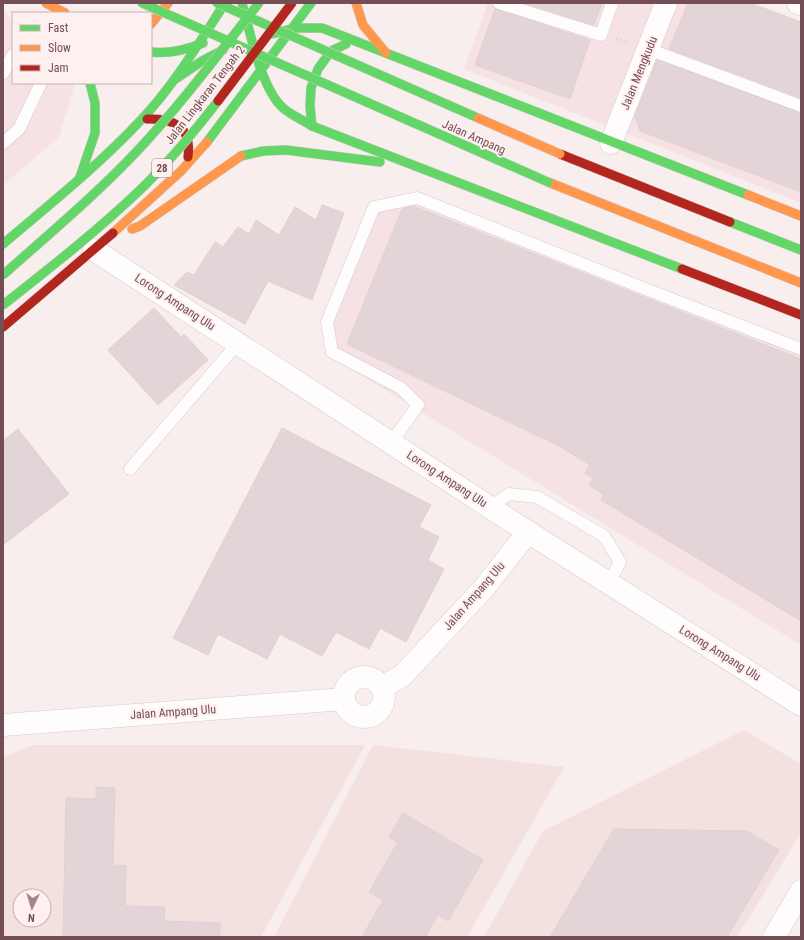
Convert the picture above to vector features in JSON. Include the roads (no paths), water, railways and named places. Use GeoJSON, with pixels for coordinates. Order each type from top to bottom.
{"type":"FeatureCollection","features":[{"type":"Feature","properties":{"kind":"main road"},"geometry":{"type":"LineString","coordinates":[[36,3],[46,12]]}},
{"type":"Feature","properties":{"kind":"main road"},"geometry":{"type":"LineString","coordinates":[[46,3],[63,12]]}},
{"type":"Feature","properties":{"kind":"main road","name":"Jalan Ampang"},"geometry":{"type":"LineString","coordinates":[[142,3],[548,182],[801,283]]}},
{"type":"Feature","properties":{"kind":"main road"},"geometry":{"type":"LineString","coordinates":[[152,23],[168,3]]}},
{"type":"Feature","properties":{"kind":"main road"},"geometry":{"type":"LineString","coordinates":[[242,3],[268,88],[283,108],[312,126],[801,315]]}},
{"type":"Feature","properties":{"kind":"main road","name":"Jalan Lingkaran Tengah 2"},"geometry":{"type":"LineString","coordinates":[[3,275],[98,189],[139,148],[201,77],[259,3]]}},
{"type":"Feature","properties":{"kind":"main road","name":"Jalan Lingkaran Tengah 2"},"geometry":{"type":"LineString","coordinates":[[3,305],[111,217],[159,171],[201,122],[292,3]]}},
{"type":"Feature","properties":{"kind":"main road"},"geometry":{"type":"LineString","coordinates":[[356,3],[363,25],[386,54]]}},
{"type":"Feature","properties":{"kind":"main road"},"geometry":{"type":"LineString","coordinates":[[220,4],[236,44],[241,63],[241,77],[232,108]]}},
{"type":"Feature","properties":{"kind":"main road"},"geometry":{"type":"LineString","coordinates":[[3,244],[80,180],[142,119],[174,80],[197,46],[220,4]]}},
{"type":"Feature","properties":{"kind":"main road","name":"Jalan Ampang"},"geometry":{"type":"LineString","coordinates":[[220,4],[560,154],[801,250]]}},
{"type":"Feature","properties":{"kind":"main road"},"geometry":{"type":"LineString","coordinates":[[152,52],[159,54],[197,46],[229,26],[249,25],[287,13],[298,12],[310,4]]}},
{"type":"Feature","properties":{"kind":"main road"},"geometry":{"type":"LineString","coordinates":[[3,327],[99,246],[181,171],[212,136],[310,4]]}},
{"type":"Feature","properties":{"kind":"main road"},"geometry":{"type":"LineString","coordinates":[[174,80],[215,53],[236,44],[293,27],[322,28],[801,216]]}},
{"type":"Feature","properties":{"kind":"main road"},"geometry":{"type":"LineString","coordinates":[[312,126],[310,106],[311,88],[318,69],[331,51],[352,40]]}},
{"type":"Feature","properties":{"kind":"main road"},"geometry":{"type":"LineString","coordinates":[[80,180],[95,133],[95,103],[90,84]]}},
{"type":"Feature","properties":{"kind":"main road"},"geometry":{"type":"LineString","coordinates":[[142,119],[163,119],[176,123],[184,132],[190,143],[189,156],[181,171]]}},
{"type":"Feature","properties":{"kind":"main road"},"geometry":{"type":"LineString","coordinates":[[99,246],[140,226],[240,156],[263,151],[286,150],[413,166]]}},
{"type":"Feature","properties":{"kind":"street","name":"Jalan Mengkudu"},"geometry":{"type":"LineString","coordinates":[[611,142],[666,3]]}},
{"type":"Feature","properties":{"kind":"street","name":"Lorong Ampang Ulu"},"geometry":{"type":"LineString","coordinates":[[99,246],[238,343],[528,532],[801,705]]}},
{"type":"Feature","properties":{"kind":"street","name":"Jalan Ampang Ulu"},"geometry":{"type":"LineString","coordinates":[[382,687],[402,676],[484,588],[528,532]]}},
{"type":"Feature","properties":{"kind":"street"},"geometry":{"type":"LineString","coordinates":[[357,678],[371,678],[382,687],[384,694],[382,707],[372,716],[359,717],[353,715],[348,710],[344,699],[344,693],[346,687],[351,682],[357,678]]}},
{"type":"Feature","properties":{"kind":"street","name":"Jalan Ampang Ulu"},"geometry":{"type":"LineString","coordinates":[[3,725],[344,699]]}},
{"type":"Feature","properties":{"kind":"street"},"geometry":{"type":"LineString","coordinates":[[774,937],[801,891]]}},
{"type":"Feature","properties":{"kind":"lane"},"geometry":{"type":"LineString","coordinates":[[499,3],[601,35],[612,3]]}},
{"type":"Feature","properties":{"kind":"lane"},"geometry":{"type":"LineString","coordinates":[[648,49],[801,106]]}},
{"type":"Feature","properties":{"kind":"lane"},"geometry":{"type":"LineString","coordinates":[[3,73],[12,58]]}},
{"type":"Feature","properties":{"kind":"lane"},"geometry":{"type":"LineString","coordinates":[[3,143],[19,129],[40,84]]}},
{"type":"Feature","properties":{"kind":"lane"},"geometry":{"type":"LineString","coordinates":[[391,443],[418,405],[401,388],[332,352],[327,322],[374,207],[417,198],[801,349]]}},
{"type":"Feature","properties":{"kind":"lane"},"geometry":{"type":"LineString","coordinates":[[130,469],[238,343]]}},
{"type":"Feature","properties":{"kind":"lane"},"geometry":{"type":"LineString","coordinates":[[490,507],[509,494],[537,497],[604,536],[620,562],[609,583]]}}]}
